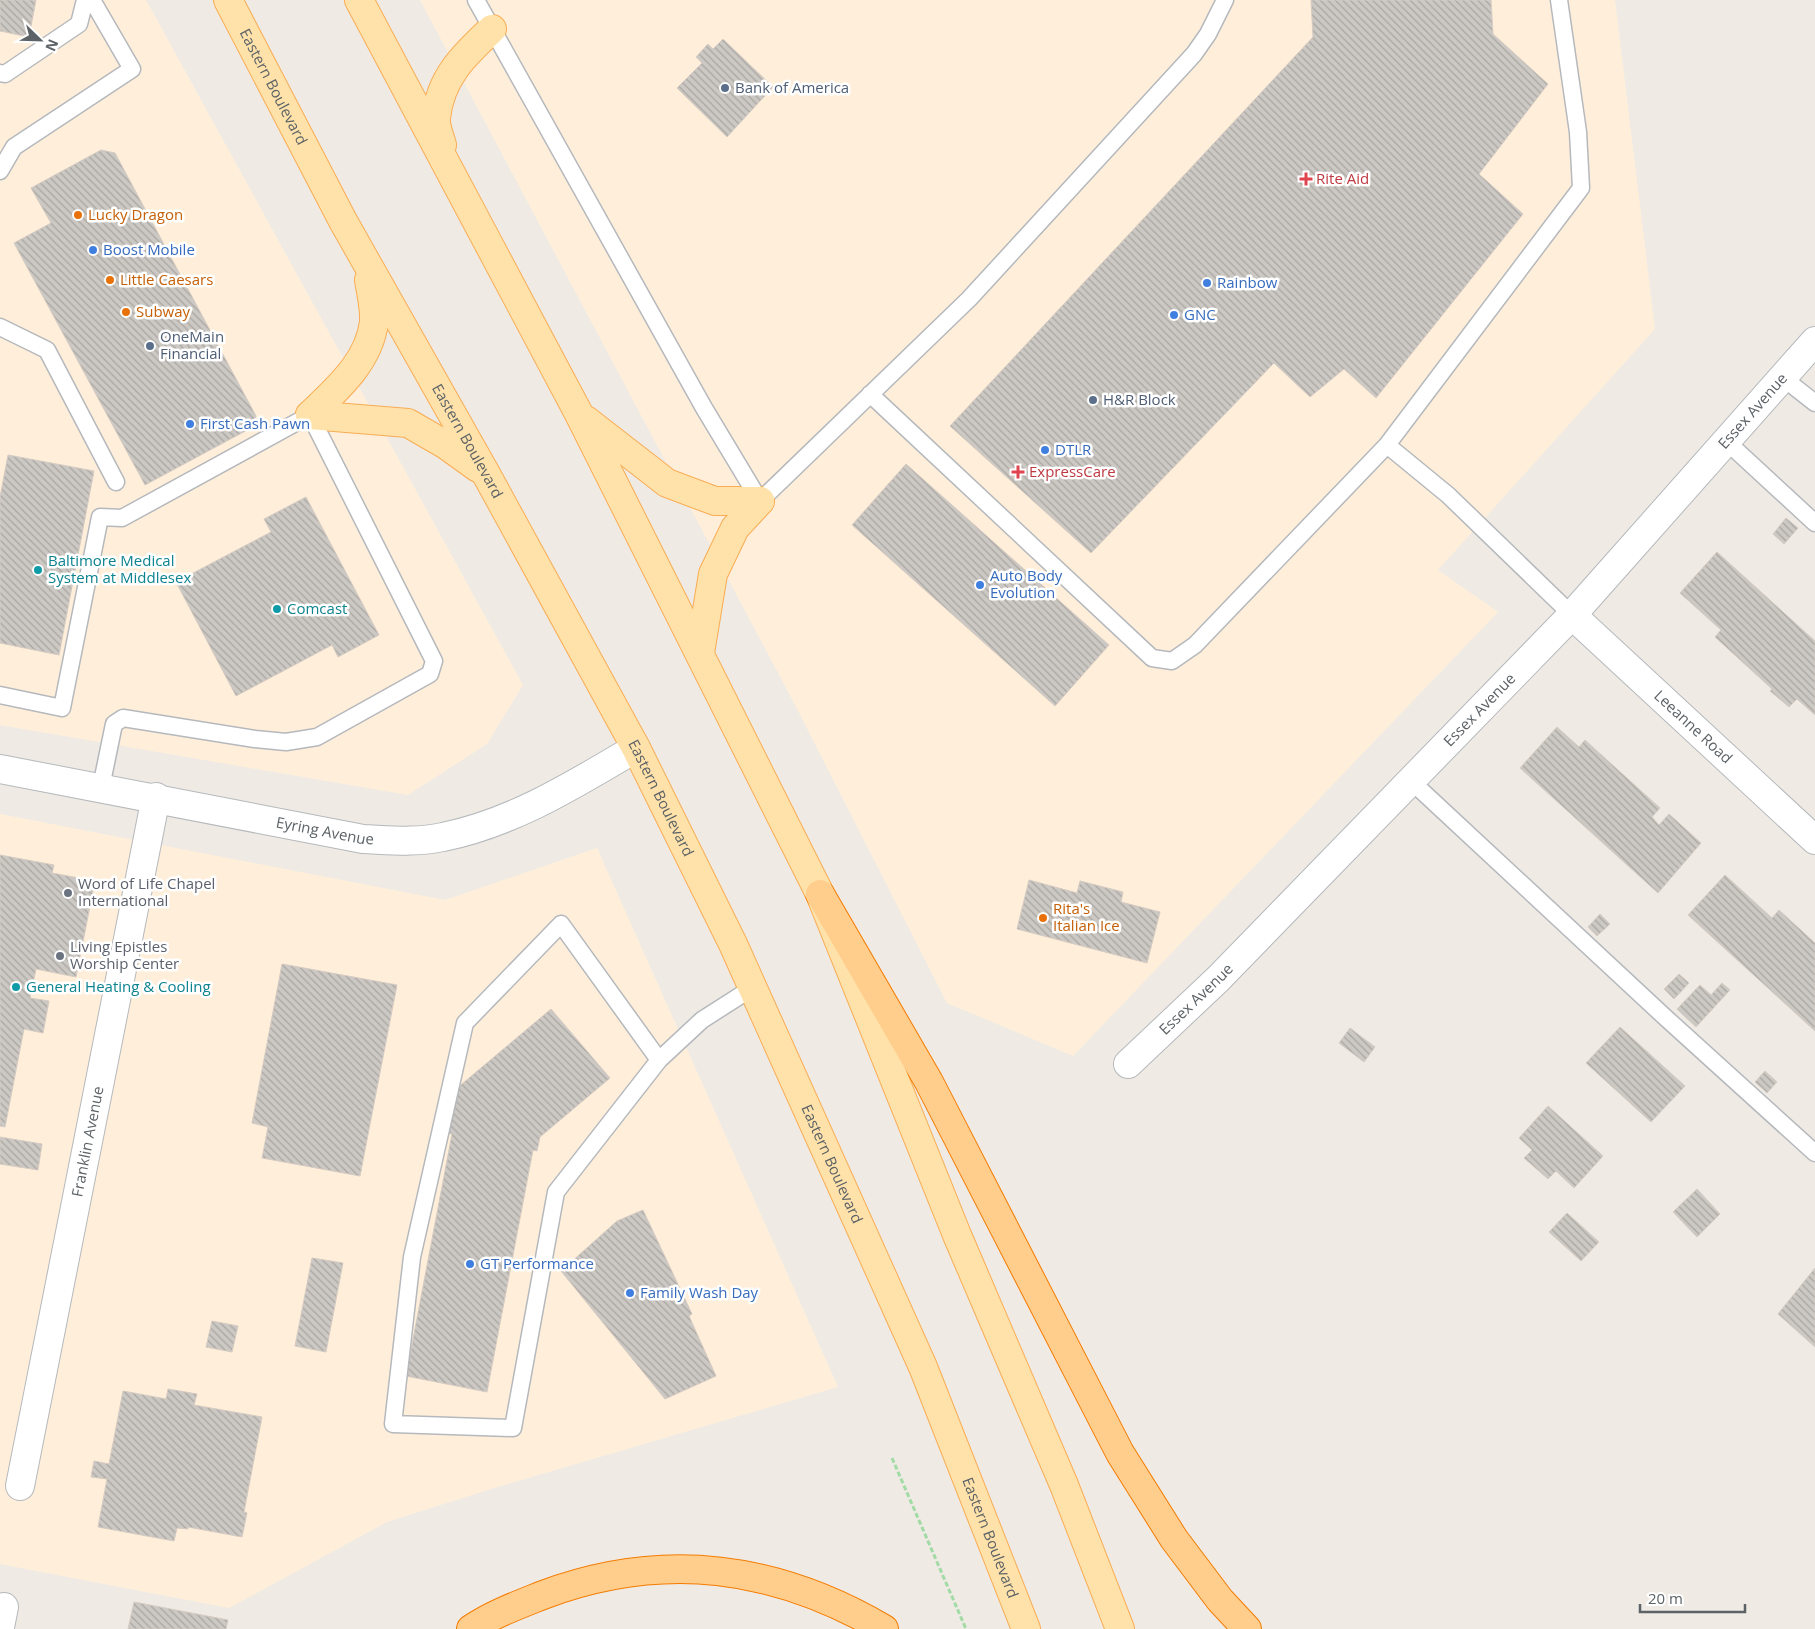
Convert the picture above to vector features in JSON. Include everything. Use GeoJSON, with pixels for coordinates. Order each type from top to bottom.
{"type":"FeatureCollection","features":[{"type":"Feature","properties":{"kind":"highway"},"geometry":{"type":"LineString","coordinates":[[820,894],[929,1082],[1120,1453],[1174,1539],[1220,1600],[1247,1629]]}},
{"type":"Feature","properties":{"kind":"highway"},"geometry":{"type":"LineString","coordinates":[[471,1629],[513,1607],[568,1586],[623,1573],[678,1568],[730,1571],[777,1582],[825,1597],[884,1629]]}},
{"type":"Feature","properties":{"kind":"main road","name":"Eastern Boulevard"},"geometry":{"type":"LineString","coordinates":[[228,0],[368,266],[486,474],[636,748],[733,944],[923,1367],[1026,1629]]}},
{"type":"Feature","properties":{"kind":"main road"},"geometry":{"type":"LineString","coordinates":[[359,0],[579,414],[820,894],[957,1234],[1064,1485],[1120,1629]]}},
{"type":"Feature","properties":{"kind":"main road"},"geometry":{"type":"LineString","coordinates":[[447,166],[436,120],[444,84],[468,51],[492,29]]}},
{"type":"Feature","properties":{"kind":"main road"},"geometry":{"type":"LineString","coordinates":[[310,415],[342,384],[367,351],[374,320],[368,266]]}},
{"type":"Feature","properties":{"kind":"main road"},"geometry":{"type":"LineString","coordinates":[[579,414],[667,483],[715,501],[760,500]]}},
{"type":"Feature","properties":{"kind":"main road"},"geometry":{"type":"LineString","coordinates":[[310,415],[408,423],[446,445],[486,474]]}},
{"type":"Feature","properties":{"kind":"main road"},"geometry":{"type":"LineString","coordinates":[[700,653],[713,574],[735,528],[760,500]]}},
{"type":"Feature","properties":{"kind":"street","name":"Essex Avenue"},"geometry":{"type":"LineString","coordinates":[[1128,1064],[1218,979],[1572,615],[1815,342]]}},
{"type":"Feature","properties":{"kind":"street","name":"Leeanne Road"},"geometry":{"type":"LineString","coordinates":[[1572,615],[1815,840]]}},
{"type":"Feature","properties":{"kind":"street","name":"Eyring Avenue"},"geometry":{"type":"LineString","coordinates":[[0,769],[363,839],[406,841],[441,838],[505,818],[546,799],[636,748]]}},
{"type":"Feature","properties":{"kind":"street","name":"Franklin Avenue"},"geometry":{"type":"LineString","coordinates":[[20,1486],[156,798]]}},
{"type":"Feature","properties":{"kind":"lane"},"geometry":{"type":"LineString","coordinates":[[0,73],[5,74],[79,24],[85,0]]}},
{"type":"Feature","properties":{"kind":"lane"},"geometry":{"type":"LineString","coordinates":[[0,171],[14,147],[132,69],[92,0]]}},
{"type":"Feature","properties":{"kind":"lane"},"geometry":{"type":"LineString","coordinates":[[476,0],[704,408],[760,500],[969,299],[1194,54],[1208,34],[1226,0]]}},
{"type":"Feature","properties":{"kind":"lane"},"geometry":{"type":"LineString","coordinates":[[870,394],[1152,658],[1172,661],[1195,645],[1387,445],[1581,188],[1578,132],[1559,0]]}},
{"type":"Feature","properties":{"kind":"lane"},"geometry":{"type":"LineString","coordinates":[[0,327],[47,350],[116,482]]}},
{"type":"Feature","properties":{"kind":"lane"},"geometry":{"type":"LineString","coordinates":[[1782,378],[1815,403]]}},
{"type":"Feature","properties":{"kind":"lane"},"geometry":{"type":"LineString","coordinates":[[0,695],[62,708],[100,517],[122,518],[310,415],[434,661],[430,674],[317,737],[286,742],[255,740],[123,718],[114,724],[101,787]]}},
{"type":"Feature","properties":{"kind":"lane"},"geometry":{"type":"LineString","coordinates":[[1726,441],[1815,524]]}},
{"type":"Feature","properties":{"kind":"lane"},"geometry":{"type":"LineString","coordinates":[[1387,445],[1448,495],[1572,615]]}},
{"type":"Feature","properties":{"kind":"lane"},"geometry":{"type":"LineString","coordinates":[[1410,780],[1667,1019],[1815,1153]]}},
{"type":"Feature","properties":{"kind":"lane"},"geometry":{"type":"LineString","coordinates":[[659,1060],[560,924],[465,1023],[412,1257],[393,1424],[513,1428],[556,1192],[659,1060],[702,1020],[752,988]]}},
{"type":"Feature","properties":{"kind":"path"},"geometry":{"type":"LineString","coordinates":[[892,1458],[966,1629]]}},
{"type":"Feature","properties":{"kind":"shaded area"},"geometry":{"type":"Polygon","coordinates":[[[0,0],[146,0],[523,685],[487,744],[408,795],[0,725],[0,0]]]}},
{"type":"Feature","properties":{"kind":"shaded area"},"geometry":{"type":"Polygon","coordinates":[[[420,0],[1615,0],[1655,329],[1438,570],[1498,612],[1073,1056],[947,1003],[792,699],[420,0]]]}},
{"type":"Feature","properties":{"kind":"shaded area"},"geometry":{"type":"Polygon","coordinates":[[[0,814],[445,900],[597,848],[838,1387],[494,1488],[387,1522],[229,1608],[0,1564],[0,814]]]}},
{"type":"Feature","properties":{"kind":"building"},"geometry":{"type":"Polygon","coordinates":[[[0,0],[36,0],[29,37],[0,31],[0,0]]]}},
{"type":"Feature","properties":{"kind":"building"},"geometry":{"type":"Polygon","coordinates":[[[1311,0],[1491,0],[1493,34],[1548,84],[1479,174],[1523,214],[1376,398],[1344,369],[1310,397],[1274,363],[1091,553],[950,426],[1313,37],[1311,0]]]}},
{"type":"Feature","properties":{"kind":"building","name":"Bank of America"},"geometry":{"type":"Polygon","coordinates":[[[723,39],[773,87],[727,137],[677,88],[702,63],[696,57],[708,44],[713,49],[723,39]]]}},
{"type":"Feature","properties":{"kind":"building"},"geometry":{"type":"Polygon","coordinates":[[[101,150],[115,153],[256,416],[251,428],[145,485],[14,243],[51,223],[31,188],[101,150]]]}},
{"type":"Feature","properties":{"kind":"building","name":"Baltimore Medical System at Middlesex"},"geometry":{"type":"Polygon","coordinates":[[[8,455],[94,471],[59,655],[0,643],[0,497],[8,455]]]}},
{"type":"Feature","properties":{"kind":"building","name":"Auto Body Evolution"},"geometry":{"type":"Polygon","coordinates":[[[906,464],[1109,645],[1055,706],[852,525],[906,464]]]}},
{"type":"Feature","properties":{"kind":"building","name":"Comcast"},"geometry":{"type":"Polygon","coordinates":[[[306,497],[379,635],[338,657],[332,645],[236,696],[176,582],[271,532],[264,519],[306,497]]]}},
{"type":"Feature","properties":{"kind":"building"},"geometry":{"type":"Polygon","coordinates":[[[1786,518],[1798,528],[1784,544],[1773,534],[1786,518]]]}},
{"type":"Feature","properties":{"kind":"building"},"geometry":{"type":"Polygon","coordinates":[[[1717,552],[1815,641],[1815,715],[1797,699],[1789,707],[1770,691],[1772,689],[1715,637],[1721,630],[1680,593],[1717,552]]]}},
{"type":"Feature","properties":{"kind":"building"},"geometry":{"type":"Polygon","coordinates":[[[1557,727],[1579,747],[1585,740],[1660,808],[1652,817],[1659,825],[1669,814],[1701,843],[1658,893],[1520,768],[1557,727]]]}},
{"type":"Feature","properties":{"kind":"building","name":"General Heating & Cooling"},"geometry":{"type":"Polygon","coordinates":[[[0,855],[54,865],[52,873],[95,881],[76,977],[36,969],[30,998],[49,1001],[43,1033],[24,1029],[5,1127],[0,1126],[0,855]]]}},
{"type":"Feature","properties":{"kind":"building"},"geometry":{"type":"Polygon","coordinates":[[[1725,875],[1772,918],[1779,910],[1815,943],[1815,1031],[1688,915],[1725,875]]]}},
{"type":"Feature","properties":{"kind":"building"},"geometry":{"type":"Polygon","coordinates":[[[1029,880],[1077,893],[1080,881],[1123,892],[1121,902],[1160,912],[1147,963],[1017,929],[1029,880]]]}},
{"type":"Feature","properties":{"kind":"building"},"geometry":{"type":"Polygon","coordinates":[[[1600,914],[1610,924],[1597,936],[1588,927],[1600,914]]]}},
{"type":"Feature","properties":{"kind":"building"},"geometry":{"type":"Polygon","coordinates":[[[282,964],[397,985],[360,1176],[262,1158],[268,1127],[252,1123],[282,964]]]}},
{"type":"Feature","properties":{"kind":"building"},"geometry":{"type":"Polygon","coordinates":[[[1679,974],[1689,983],[1674,999],[1664,989],[1679,974]]]}},
{"type":"Feature","properties":{"kind":"building"},"geometry":{"type":"Polygon","coordinates":[[[1722,983],[1730,990],[1696,1027],[1677,1009],[1700,985],[1711,995],[1722,983]]]}},
{"type":"Feature","properties":{"kind":"building","name":"GT Performance"},"geometry":{"type":"Polygon","coordinates":[[[551,1009],[610,1078],[540,1137],[537,1151],[533,1150],[487,1392],[406,1376],[452,1134],[448,1133],[456,1089],[551,1009]]]}},
{"type":"Feature","properties":{"kind":"building"},"geometry":{"type":"Polygon","coordinates":[[[1620,1027],[1685,1086],[1651,1122],[1586,1063],[1620,1027]]]}},
{"type":"Feature","properties":{"kind":"building"},"geometry":{"type":"Polygon","coordinates":[[[1350,1028],[1375,1047],[1364,1062],[1339,1043],[1350,1028]]]}},
{"type":"Feature","properties":{"kind":"building"},"geometry":{"type":"Polygon","coordinates":[[[1765,1071],[1777,1082],[1767,1093],[1755,1082],[1765,1071]]]}},
{"type":"Feature","properties":{"kind":"building"},"geometry":{"type":"Polygon","coordinates":[[[1548,1106],[1603,1156],[1574,1188],[1556,1171],[1548,1179],[1524,1158],[1532,1150],[1519,1138],[1548,1106]]]}},
{"type":"Feature","properties":{"kind":"building"},"geometry":{"type":"Polygon","coordinates":[[[0,1137],[42,1144],[38,1170],[0,1164],[0,1137]]]}},
{"type":"Feature","properties":{"kind":"building"},"geometry":{"type":"Polygon","coordinates":[[[1697,1189],[1720,1214],[1697,1237],[1673,1212],[1697,1189]]]}},
{"type":"Feature","properties":{"kind":"building","name":"Family Wash Day"},"geometry":{"type":"Polygon","coordinates":[[[643,1210],[692,1314],[689,1316],[716,1376],[665,1399],[561,1271],[617,1221],[643,1210]]]}},
{"type":"Feature","properties":{"kind":"building"},"geometry":{"type":"Polygon","coordinates":[[[1567,1213],[1599,1242],[1581,1261],[1549,1232],[1567,1213]]]}},
{"type":"Feature","properties":{"kind":"building"},"geometry":{"type":"Polygon","coordinates":[[[312,1258],[343,1263],[326,1352],[295,1346],[312,1258]]]}},
{"type":"Feature","properties":{"kind":"building"},"geometry":{"type":"Polygon","coordinates":[[[1815,1268],[1815,1347],[1778,1314],[1815,1268]]]}},
{"type":"Feature","properties":{"kind":"building"},"geometry":{"type":"Polygon","coordinates":[[[212,1321],[238,1326],[232,1352],[206,1347],[212,1321]]]}},
{"type":"Feature","properties":{"kind":"building"},"geometry":{"type":"Polygon","coordinates":[[[168,1389],[197,1394],[194,1405],[262,1417],[244,1512],[247,1513],[242,1537],[188,1527],[188,1529],[177,1528],[174,1541],[98,1527],[107,1479],[91,1477],[94,1461],[109,1464],[123,1391],[166,1399],[168,1389]]]}},
{"type":"Feature","properties":{"kind":"building"},"geometry":{"type":"Polygon","coordinates":[[[134,1602],[228,1620],[226,1629],[128,1629],[134,1602]]]}},
{"type":"Feature","properties":{"kind":"place","name":"Bank of America"},"geometry":{"type":"Point","coordinates":[725,88]}},
{"type":"Feature","properties":{"kind":"place","name":"Rite Aid"},"geometry":{"type":"Point","coordinates":[1306,179]}},
{"type":"Feature","properties":{"kind":"place","name":"Lucky Dragon"},"geometry":{"type":"Point","coordinates":[78,215]}},
{"type":"Feature","properties":{"kind":"place","name":"Boost Mobile"},"geometry":{"type":"Point","coordinates":[93,250]}},
{"type":"Feature","properties":{"kind":"place","name":"Little Caesars"},"geometry":{"type":"Point","coordinates":[110,280]}},
{"type":"Feature","properties":{"kind":"place","name":"Rainbow"},"geometry":{"type":"Point","coordinates":[1207,283]}},
{"type":"Feature","properties":{"kind":"place","name":"Subway"},"geometry":{"type":"Point","coordinates":[126,312]}},
{"type":"Feature","properties":{"kind":"place","name":"GNC"},"geometry":{"type":"Point","coordinates":[1174,315]}},
{"type":"Feature","properties":{"kind":"place","name":"OneMain Financial"},"geometry":{"type":"Point","coordinates":[150,346]}},
{"type":"Feature","properties":{"kind":"place","name":"H&R Block"},"geometry":{"type":"Point","coordinates":[1093,400]}},
{"type":"Feature","properties":{"kind":"place","name":"First Cash Pawn"},"geometry":{"type":"Point","coordinates":[190,424]}},
{"type":"Feature","properties":{"kind":"place","name":"DTLR"},"geometry":{"type":"Point","coordinates":[1045,450]}},
{"type":"Feature","properties":{"kind":"place","name":"ExpressCare"},"geometry":{"type":"Point","coordinates":[1018,472]}},
{"type":"Feature","properties":{"kind":"place","name":"Baltimore Medical System at Middlesex"},"geometry":{"type":"Point","coordinates":[38,570]}},
{"type":"Feature","properties":{"kind":"place","name":"Auto Body Evolution"},"geometry":{"type":"Point","coordinates":[980,585]}},
{"type":"Feature","properties":{"kind":"place","name":"Comcast"},"geometry":{"type":"Point","coordinates":[277,609]}},
{"type":"Feature","properties":{"kind":"place","name":"Word of Life Chapel International"},"geometry":{"type":"Point","coordinates":[68,893]}},
{"type":"Feature","properties":{"kind":"place","name":"Rita's Italian Ice"},"geometry":{"type":"Point","coordinates":[1043,918]}},
{"type":"Feature","properties":{"kind":"place","name":"Living Epistles Worship Center"},"geometry":{"type":"Point","coordinates":[60,956]}},
{"type":"Feature","properties":{"kind":"place","name":"General Heating & Cooling"},"geometry":{"type":"Point","coordinates":[16,987]}},
{"type":"Feature","properties":{"kind":"place","name":"GT Performance"},"geometry":{"type":"Point","coordinates":[470,1264]}},
{"type":"Feature","properties":{"kind":"place","name":"Family Wash Day"},"geometry":{"type":"Point","coordinates":[630,1293]}}]}
